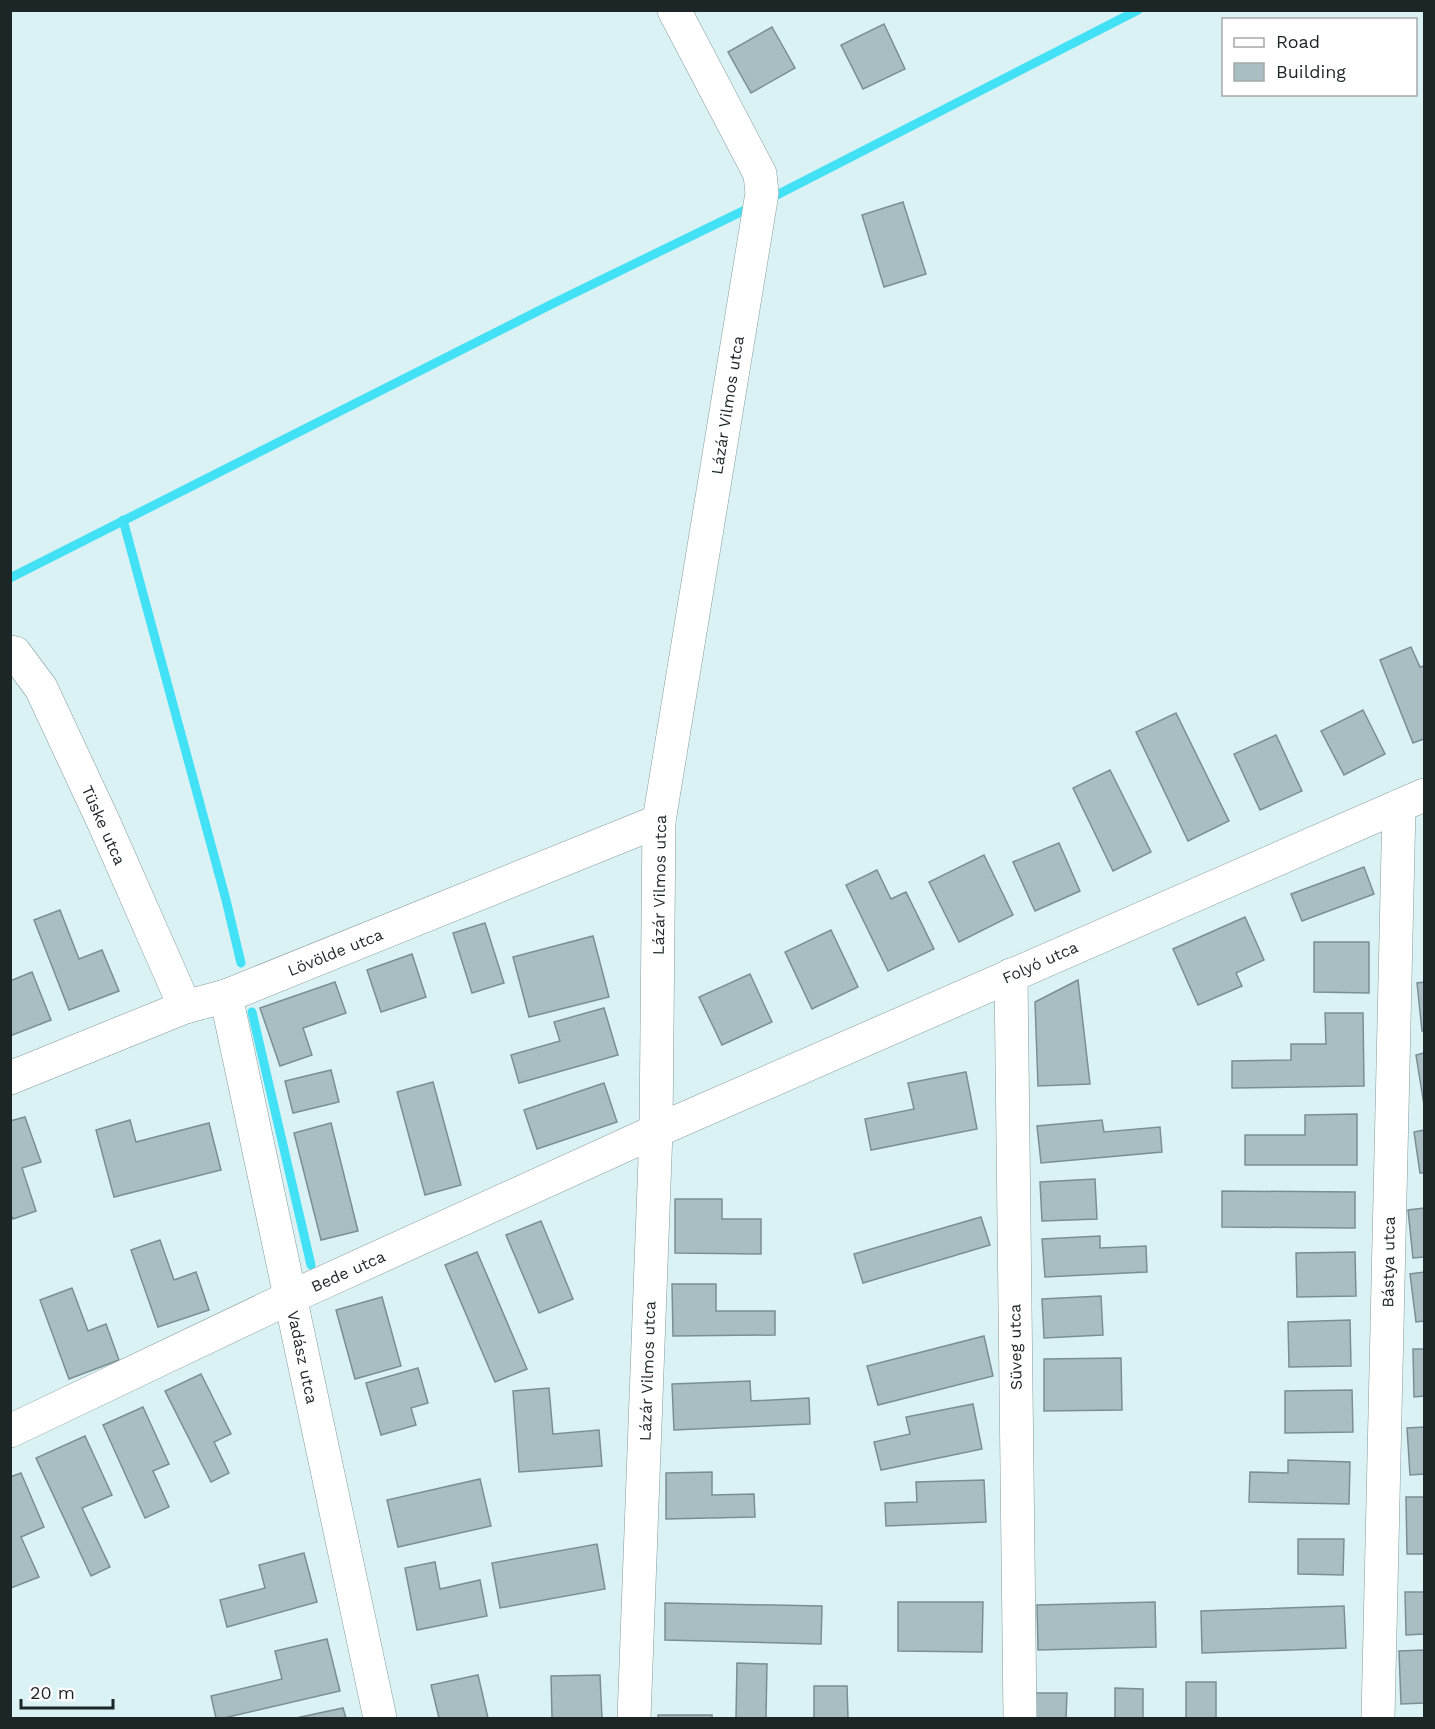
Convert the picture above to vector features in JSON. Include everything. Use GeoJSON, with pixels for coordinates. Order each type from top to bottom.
{"type":"FeatureCollection","features":[{"type":"Feature","properties":{"kind":"street","name":"Lázár Vilmos utca"},"geometry":{"type":"LineString","coordinates":[[634,1719],[656,1131],[659,821],[760,206],[760,174],[705,73],[674,10]]}},
{"type":"Feature","properties":{"kind":"street","name":"Tüske utca"},"geometry":{"type":"LineString","coordinates":[[10,652],[15,653],[41,688],[186,1006]]}},
{"type":"Feature","properties":{"kind":"street","name":"Folyó utca"},"geometry":{"type":"LineString","coordinates":[[656,1131],[1412,800]]}},
{"type":"Feature","properties":{"kind":"street","name":"Bástya utca"},"geometry":{"type":"LineString","coordinates":[[1378,1719],[1412,800]]}},
{"type":"Feature","properties":{"kind":"street","name":"Lövölde utca"},"geometry":{"type":"LineString","coordinates":[[10,1078],[186,1006],[226,996],[659,821]]}},
{"type":"Feature","properties":{"kind":"street","name":"Süveg utca"},"geometry":{"type":"LineString","coordinates":[[1011,975],[1020,1719]]}},
{"type":"Feature","properties":{"kind":"street","name":"Vadász utca"},"geometry":{"type":"LineString","coordinates":[[226,996],[380,1719]]}},
{"type":"Feature","properties":{"kind":"street","name":"Bede utca"},"geometry":{"type":"LineString","coordinates":[[10,1431],[291,1297],[656,1131]]}},
{"type":"Feature","properties":{"kind":"building"},"geometry":{"type":"Polygon","coordinates":[[[884,24],[905,69],[863,89],[841,45],[884,24]]]}},
{"type":"Feature","properties":{"kind":"building"},"geometry":{"type":"Polygon","coordinates":[[[772,27],[795,68],[751,93],[728,52],[772,27]]]}},
{"type":"Feature","properties":{"kind":"building"},"geometry":{"type":"Polygon","coordinates":[[[903,202],[926,274],[884,287],[862,215],[903,202]]]}},
{"type":"Feature","properties":{"kind":"building"},"geometry":{"type":"Polygon","coordinates":[[[1411,647],[1420,667],[1424,666],[1424,739],[1413,743],[1380,660],[1411,647]]]}},
{"type":"Feature","properties":{"kind":"building"},"geometry":{"type":"Polygon","coordinates":[[[1363,710],[1385,754],[1344,775],[1321,731],[1363,710]]]}},
{"type":"Feature","properties":{"kind":"building"},"geometry":{"type":"Polygon","coordinates":[[[1176,713],[1229,821],[1188,841],[1136,732],[1176,713]]]}},
{"type":"Feature","properties":{"kind":"building"},"geometry":{"type":"Polygon","coordinates":[[[1276,735],[1302,791],[1260,810],[1234,754],[1276,735]]]}},
{"type":"Feature","properties":{"kind":"building"},"geometry":{"type":"Polygon","coordinates":[[[1110,770],[1151,852],[1113,871],[1073,788],[1110,770]]]}},
{"type":"Feature","properties":{"kind":"building"},"geometry":{"type":"Polygon","coordinates":[[[1059,843],[1080,891],[1035,911],[1013,862],[1059,843]]]}},
{"type":"Feature","properties":{"kind":"building"},"geometry":{"type":"Polygon","coordinates":[[[984,855],[1013,915],[959,942],[929,882],[984,855]]]}},
{"type":"Feature","properties":{"kind":"building"},"geometry":{"type":"Polygon","coordinates":[[[1364,867],[1374,894],[1302,921],[1291,894],[1364,867]]]}},
{"type":"Feature","properties":{"kind":"building"},"geometry":{"type":"Polygon","coordinates":[[[877,870],[891,899],[906,892],[934,949],[888,971],[846,885],[877,870]]]}},
{"type":"Feature","properties":{"kind":"building"},"geometry":{"type":"Polygon","coordinates":[[[60,910],[79,959],[102,950],[119,991],[69,1010],[34,920],[60,910]]]}},
{"type":"Feature","properties":{"kind":"building"},"geometry":{"type":"Polygon","coordinates":[[[1245,917],[1264,960],[1236,973],[1242,986],[1198,1005],[1173,949],[1245,917]]]}},
{"type":"Feature","properties":{"kind":"building"},"geometry":{"type":"Polygon","coordinates":[[[485,923],[504,983],[472,993],[453,933],[485,923]]]}},
{"type":"Feature","properties":{"kind":"building"},"geometry":{"type":"Polygon","coordinates":[[[831,930],[858,987],[812,1009],[785,952],[831,930]]]}},
{"type":"Feature","properties":{"kind":"building"},"geometry":{"type":"Polygon","coordinates":[[[593,936],[609,997],[529,1017],[513,957],[593,936]]]}},
{"type":"Feature","properties":{"kind":"building"},"geometry":{"type":"Polygon","coordinates":[[[1314,942],[1369,942],[1369,993],[1314,992],[1314,942]]]}},
{"type":"Feature","properties":{"kind":"building"},"geometry":{"type":"Polygon","coordinates":[[[412,954],[426,997],[381,1012],[367,970],[412,954]]]}},
{"type":"Feature","properties":{"kind":"building"},"geometry":{"type":"Polygon","coordinates":[[[32,972],[51,1020],[10,1036],[10,981],[32,972]]]}},
{"type":"Feature","properties":{"kind":"building"},"geometry":{"type":"Polygon","coordinates":[[[750,974],[772,1022],[722,1045],[699,997],[750,974]]]}},
{"type":"Feature","properties":{"kind":"building"},"geometry":{"type":"Polygon","coordinates":[[[1078,980],[1090,1084],[1038,1086],[1035,1002],[1078,980]]]}},
{"type":"Feature","properties":{"kind":"building"},"geometry":{"type":"Polygon","coordinates":[[[335,982],[346,1013],[303,1028],[312,1055],[280,1066],[260,1008],[335,982]]]}},
{"type":"Feature","properties":{"kind":"building"},"geometry":{"type":"Polygon","coordinates":[[[1424,982],[1424,1031],[1422,1031],[1417,983],[1424,982]]]}},
{"type":"Feature","properties":{"kind":"building"},"geometry":{"type":"Polygon","coordinates":[[[604,1008],[618,1055],[519,1083],[511,1055],[560,1041],[554,1022],[604,1008]]]}},
{"type":"Feature","properties":{"kind":"building"},"geometry":{"type":"Polygon","coordinates":[[[1325,1013],[1363,1013],[1364,1086],[1232,1088],[1232,1061],[1291,1060],[1291,1044],[1326,1044],[1325,1013]]]}},
{"type":"Feature","properties":{"kind":"building"},"geometry":{"type":"Polygon","coordinates":[[[1424,1053],[1424,1105],[1416,1055],[1424,1053]]]}},
{"type":"Feature","properties":{"kind":"building"},"geometry":{"type":"Polygon","coordinates":[[[331,1070],[339,1102],[293,1113],[285,1081],[331,1070]]]}},
{"type":"Feature","properties":{"kind":"building"},"geometry":{"type":"Polygon","coordinates":[[[966,1072],[977,1129],[871,1150],[865,1119],[914,1109],[908,1083],[966,1072]]]}},
{"type":"Feature","properties":{"kind":"building"},"geometry":{"type":"Polygon","coordinates":[[[433,1082],[461,1185],[425,1195],[397,1092],[433,1082]]]}},
{"type":"Feature","properties":{"kind":"building"},"geometry":{"type":"Polygon","coordinates":[[[604,1083],[617,1122],[537,1149],[524,1110],[604,1083]]]}},
{"type":"Feature","properties":{"kind":"building"},"geometry":{"type":"Polygon","coordinates":[[[1357,1114],[1357,1165],[1245,1165],[1245,1135],[1305,1135],[1305,1115],[1357,1114]]]}},
{"type":"Feature","properties":{"kind":"building"},"geometry":{"type":"Polygon","coordinates":[[[25,1117],[41,1162],[22,1168],[36,1211],[13,1219],[10,1212],[10,1121],[25,1117]]]}},
{"type":"Feature","properties":{"kind":"building"},"geometry":{"type":"Polygon","coordinates":[[[130,1120],[136,1142],[209,1123],[221,1170],[114,1197],[96,1130],[130,1120]]]}},
{"type":"Feature","properties":{"kind":"building"},"geometry":{"type":"Polygon","coordinates":[[[1102,1120],[1104,1132],[1160,1127],[1162,1152],[1041,1163],[1037,1126],[1102,1120]]]}},
{"type":"Feature","properties":{"kind":"building"},"geometry":{"type":"Polygon","coordinates":[[[331,1123],[358,1231],[321,1240],[294,1133],[331,1123]]]}},
{"type":"Feature","properties":{"kind":"building"},"geometry":{"type":"Polygon","coordinates":[[[1424,1130],[1424,1173],[1420,1173],[1414,1132],[1424,1130]]]}},
{"type":"Feature","properties":{"kind":"building"},"geometry":{"type":"Polygon","coordinates":[[[1095,1179],[1097,1219],[1042,1221],[1040,1182],[1095,1179]]]}},
{"type":"Feature","properties":{"kind":"building"},"geometry":{"type":"Polygon","coordinates":[[[1222,1191],[1355,1192],[1355,1228],[1222,1227],[1222,1191]]]}},
{"type":"Feature","properties":{"kind":"building"},"geometry":{"type":"Polygon","coordinates":[[[675,1199],[722,1199],[722,1219],[761,1219],[761,1254],[675,1253],[675,1199]]]}},
{"type":"Feature","properties":{"kind":"building"},"geometry":{"type":"Polygon","coordinates":[[[1424,1208],[1424,1257],[1413,1258],[1408,1210],[1424,1208]]]}},
{"type":"Feature","properties":{"kind":"building"},"geometry":{"type":"Polygon","coordinates":[[[981,1217],[990,1245],[863,1283],[854,1254],[981,1217]]]}},
{"type":"Feature","properties":{"kind":"building"},"geometry":{"type":"Polygon","coordinates":[[[541,1221],[573,1299],[539,1313],[506,1235],[541,1221]]]}},
{"type":"Feature","properties":{"kind":"building"},"geometry":{"type":"Polygon","coordinates":[[[1100,1236],[1100,1248],[1146,1246],[1147,1272],[1045,1277],[1042,1239],[1100,1236]]]}},
{"type":"Feature","properties":{"kind":"building"},"geometry":{"type":"Polygon","coordinates":[[[160,1240],[174,1280],[196,1272],[209,1310],[158,1327],[131,1250],[160,1240]]]}},
{"type":"Feature","properties":{"kind":"building"},"geometry":{"type":"Polygon","coordinates":[[[477,1252],[527,1369],[495,1382],[445,1265],[477,1252]]]}},
{"type":"Feature","properties":{"kind":"building"},"geometry":{"type":"Polygon","coordinates":[[[1355,1252],[1356,1296],[1297,1297],[1296,1253],[1355,1252]]]}},
{"type":"Feature","properties":{"kind":"building"},"geometry":{"type":"Polygon","coordinates":[[[1424,1272],[1424,1321],[1416,1322],[1410,1274],[1424,1272]]]}},
{"type":"Feature","properties":{"kind":"building"},"geometry":{"type":"Polygon","coordinates":[[[672,1284],[716,1284],[716,1311],[775,1311],[775,1335],[673,1336],[672,1284]]]}},
{"type":"Feature","properties":{"kind":"building"},"geometry":{"type":"Polygon","coordinates":[[[72,1288],[88,1331],[106,1324],[119,1360],[69,1379],[40,1300],[72,1288]]]}},
{"type":"Feature","properties":{"kind":"building"},"geometry":{"type":"Polygon","coordinates":[[[1101,1296],[1103,1335],[1044,1338],[1042,1299],[1101,1296]]]}},
{"type":"Feature","properties":{"kind":"building"},"geometry":{"type":"Polygon","coordinates":[[[382,1297],[401,1366],[355,1379],[336,1310],[382,1297]]]}},
{"type":"Feature","properties":{"kind":"building"},"geometry":{"type":"Polygon","coordinates":[[[1350,1320],[1351,1366],[1289,1367],[1288,1322],[1350,1320]]]}},
{"type":"Feature","properties":{"kind":"building"},"geometry":{"type":"Polygon","coordinates":[[[984,1336],[993,1376],[878,1405],[867,1366],[984,1336]]]}},
{"type":"Feature","properties":{"kind":"building"},"geometry":{"type":"Polygon","coordinates":[[[1413,1349],[1424,1349],[1424,1396],[1414,1397],[1413,1349]]]}},
{"type":"Feature","properties":{"kind":"building"},"geometry":{"type":"Polygon","coordinates":[[[1121,1358],[1122,1410],[1044,1411],[1044,1359],[1121,1358]]]}},
{"type":"Feature","properties":{"kind":"building"},"geometry":{"type":"Polygon","coordinates":[[[418,1368],[428,1403],[411,1408],[416,1425],[381,1435],[366,1383],[418,1368]]]}},
{"type":"Feature","properties":{"kind":"building"},"geometry":{"type":"Polygon","coordinates":[[[201,1374],[231,1434],[214,1442],[229,1473],[211,1482],[165,1391],[201,1374]]]}},
{"type":"Feature","properties":{"kind":"building"},"geometry":{"type":"Polygon","coordinates":[[[750,1381],[751,1401],[809,1398],[810,1424],[674,1430],[672,1384],[750,1381]]]}},
{"type":"Feature","properties":{"kind":"building"},"geometry":{"type":"Polygon","coordinates":[[[549,1388],[553,1434],[599,1430],[602,1466],[519,1472],[513,1391],[549,1388]]]}},
{"type":"Feature","properties":{"kind":"building"},"geometry":{"type":"Polygon","coordinates":[[[1352,1390],[1353,1432],[1285,1433],[1285,1391],[1352,1390]]]}},
{"type":"Feature","properties":{"kind":"building"},"geometry":{"type":"Polygon","coordinates":[[[973,1404],[982,1449],[881,1470],[874,1442],[910,1434],[906,1417],[973,1404]]]}},
{"type":"Feature","properties":{"kind":"building"},"geometry":{"type":"Polygon","coordinates":[[[143,1407],[169,1464],[153,1471],[169,1507],[145,1518],[103,1425],[143,1407]]]}},
{"type":"Feature","properties":{"kind":"building"},"geometry":{"type":"Polygon","coordinates":[[[1424,1427],[1424,1474],[1410,1475],[1407,1428],[1424,1427]]]}},
{"type":"Feature","properties":{"kind":"building"},"geometry":{"type":"Polygon","coordinates":[[[85,1436],[112,1495],[82,1508],[110,1567],[91,1576],[36,1458],[85,1436]]]}},
{"type":"Feature","properties":{"kind":"building"},"geometry":{"type":"Polygon","coordinates":[[[1288,1460],[1350,1462],[1349,1504],[1249,1502],[1250,1472],[1288,1473],[1288,1460]]]}},
{"type":"Feature","properties":{"kind":"building"},"geometry":{"type":"Polygon","coordinates":[[[712,1472],[712,1495],[754,1494],[755,1517],[666,1519],[666,1473],[712,1472]]]}},
{"type":"Feature","properties":{"kind":"building"},"geometry":{"type":"Polygon","coordinates":[[[21,1473],[44,1527],[21,1537],[39,1577],[11,1588],[10,1477],[21,1473]]]}},
{"type":"Feature","properties":{"kind":"building"},"geometry":{"type":"Polygon","coordinates":[[[480,1479],[491,1526],[398,1547],[387,1500],[480,1479]]]}},
{"type":"Feature","properties":{"kind":"building"},"geometry":{"type":"Polygon","coordinates":[[[984,1480],[986,1522],[886,1526],[885,1503],[917,1502],[916,1482],[984,1480]]]}},
{"type":"Feature","properties":{"kind":"building"},"geometry":{"type":"Polygon","coordinates":[[[1406,1497],[1424,1497],[1424,1554],[1407,1554],[1406,1497]]]}},
{"type":"Feature","properties":{"kind":"building"},"geometry":{"type":"Polygon","coordinates":[[[1298,1539],[1344,1539],[1343,1575],[1298,1574],[1298,1539]]]}},
{"type":"Feature","properties":{"kind":"building"},"geometry":{"type":"Polygon","coordinates":[[[597,1544],[605,1589],[500,1608],[492,1563],[597,1544]]]}},
{"type":"Feature","properties":{"kind":"building"},"geometry":{"type":"Polygon","coordinates":[[[304,1553],[317,1602],[227,1627],[220,1600],[265,1588],[259,1565],[304,1553]]]}},
{"type":"Feature","properties":{"kind":"building"},"geometry":{"type":"Polygon","coordinates":[[[435,1562],[440,1589],[480,1580],[487,1616],[417,1630],[405,1568],[435,1562]]]}},
{"type":"Feature","properties":{"kind":"building"},"geometry":{"type":"Polygon","coordinates":[[[1405,1592],[1424,1592],[1424,1634],[1406,1635],[1405,1592]]]}},
{"type":"Feature","properties":{"kind":"building"},"geometry":{"type":"Polygon","coordinates":[[[898,1602],[983,1602],[982,1652],[898,1651],[898,1602]]]}},
{"type":"Feature","properties":{"kind":"building"},"geometry":{"type":"Polygon","coordinates":[[[1155,1602],[1156,1647],[1038,1650],[1037,1605],[1155,1602]]]}},
{"type":"Feature","properties":{"kind":"building"},"geometry":{"type":"Polygon","coordinates":[[[665,1603],[822,1606],[821,1644],[665,1640],[665,1603]]]}},
{"type":"Feature","properties":{"kind":"building"},"geometry":{"type":"Polygon","coordinates":[[[1344,1606],[1346,1648],[1202,1653],[1201,1611],[1344,1606]]]}},
{"type":"Feature","properties":{"kind":"building"},"geometry":{"type":"Polygon","coordinates":[[[327,1639],[340,1691],[216,1718],[211,1696],[282,1679],[275,1651],[327,1639]]]}},
{"type":"Feature","properties":{"kind":"building"},"geometry":{"type":"Polygon","coordinates":[[[1424,1650],[1424,1703],[1401,1704],[1399,1651],[1424,1650]]]}},
{"type":"Feature","properties":{"kind":"building"},"geometry":{"type":"Polygon","coordinates":[[[737,1663],[767,1664],[766,1718],[736,1718],[737,1663]]]}},
{"type":"Feature","properties":{"kind":"building"},"geometry":{"type":"Polygon","coordinates":[[[478,1675],[488,1718],[439,1718],[431,1685],[478,1675]]]}},
{"type":"Feature","properties":{"kind":"building"},"geometry":{"type":"Polygon","coordinates":[[[600,1675],[602,1718],[552,1718],[551,1676],[600,1675]]]}},
{"type":"Feature","properties":{"kind":"building"},"geometry":{"type":"Polygon","coordinates":[[[1186,1682],[1216,1682],[1216,1718],[1186,1718],[1186,1682]]]}},
{"type":"Feature","properties":{"kind":"building"},"geometry":{"type":"Polygon","coordinates":[[[814,1686],[847,1686],[848,1718],[814,1718],[814,1686]]]}},
{"type":"Feature","properties":{"kind":"building"},"geometry":{"type":"Polygon","coordinates":[[[1115,1688],[1143,1689],[1143,1718],[1115,1718],[1115,1688]]]}},
{"type":"Feature","properties":{"kind":"building"},"geometry":{"type":"Polygon","coordinates":[[[1035,1693],[1067,1693],[1066,1718],[1035,1718],[1035,1693]]]}},
{"type":"Feature","properties":{"kind":"building"},"geometry":{"type":"Polygon","coordinates":[[[343,1708],[346,1718],[296,1718],[343,1708]]]}},
{"type":"Feature","properties":{"kind":"building"},"geometry":{"type":"Polygon","coordinates":[[[658,1715],[712,1715],[712,1718],[658,1718],[658,1715]]]}},
{"type":"Feature","properties":{"kind":"waterway"},"geometry":{"type":"LineString","coordinates":[[769,199],[1138,10]]}},
{"type":"Feature","properties":{"kind":"waterway"},"geometry":{"type":"LineString","coordinates":[[10,578],[554,303],[751,207]]}},
{"type":"Feature","properties":{"kind":"waterway"},"geometry":{"type":"LineString","coordinates":[[123,520],[241,963]]}},
{"type":"Feature","properties":{"kind":"waterway"},"geometry":{"type":"LineString","coordinates":[[252,1012],[311,1265]]}}]}
